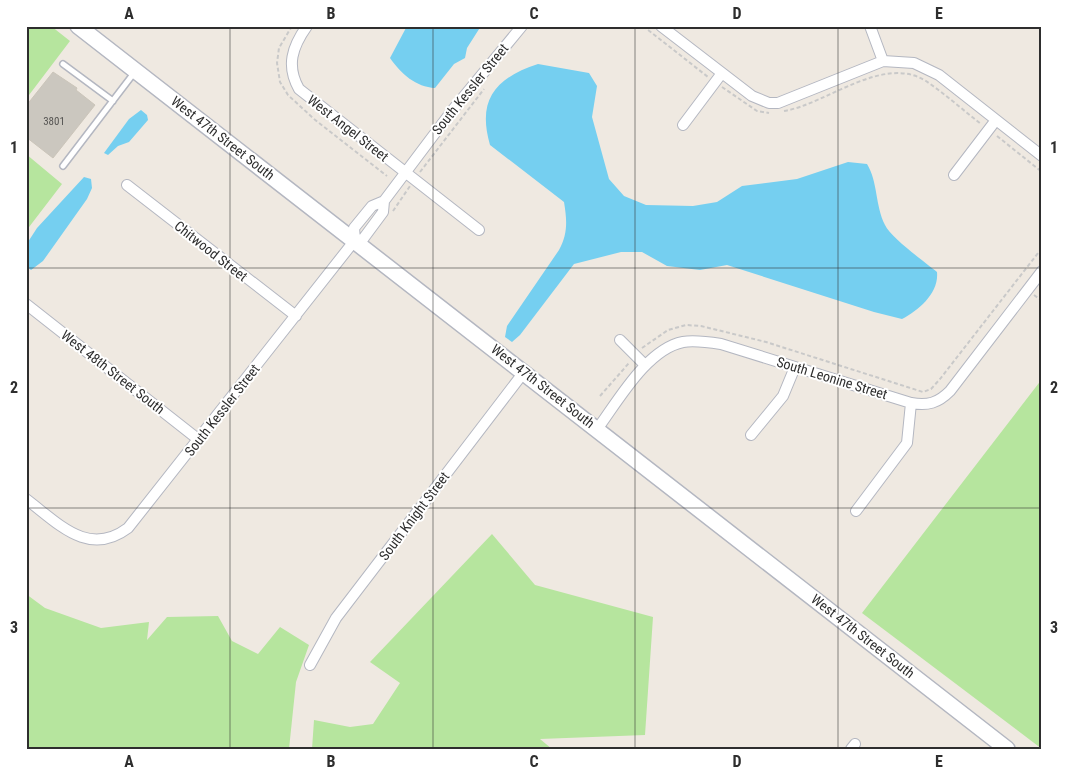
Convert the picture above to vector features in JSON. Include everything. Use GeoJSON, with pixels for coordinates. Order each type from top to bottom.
{"type":"FeatureCollection","features":[{"type":"Feature","properties":{"kind":"street","name":"West 47th Street South"},"geometry":{"type":"LineString","coordinates":[[78,26],[598,428],[1007,749]]}},
{"type":"Feature","properties":{"kind":"street","name":"West Angel Street"},"geometry":{"type":"LineString","coordinates":[[307,26],[297,40],[291,61],[293,75],[299,89],[479,230]]}},
{"type":"Feature","properties":{"kind":"street","name":"South Kessler Street"},"geometry":{"type":"LineString","coordinates":[[26,499],[68,531],[79,537],[97,540],[120,534],[128,528],[355,240],[363,239],[383,212],[384,201],[405,172],[451,112],[522,26]]}},
{"type":"Feature","properties":{"kind":"street"},"geometry":{"type":"LineString","coordinates":[[662,26],[760,100],[778,103],[882,61],[900,61],[926,68],[1042,156]]}},
{"type":"Feature","properties":{"kind":"street"},"geometry":{"type":"LineString","coordinates":[[870,26],[882,61]]}},
{"type":"Feature","properties":{"kind":"street"},"geometry":{"type":"LineString","coordinates":[[682,125],[722,73]]}},
{"type":"Feature","properties":{"kind":"street"},"geometry":{"type":"LineString","coordinates":[[954,175],[996,120]]}},
{"type":"Feature","properties":{"kind":"street","name":"Chitwood Street"},"geometry":{"type":"LineString","coordinates":[[127,185],[296,316]]}},
{"type":"Feature","properties":{"kind":"street","name":"South Leonine Street"},"geometry":{"type":"LineString","coordinates":[[598,428],[645,365],[666,349],[681,342],[693,341],[721,344],[911,403],[925,405],[943,398],[1038,282],[1042,271]]}},
{"type":"Feature","properties":{"kind":"street","name":"West 48th Street South"},"geometry":{"type":"LineString","coordinates":[[26,304],[199,440]]}},
{"type":"Feature","properties":{"kind":"street"},"geometry":{"type":"LineString","coordinates":[[620,340],[645,365]]}},
{"type":"Feature","properties":{"kind":"street"},"geometry":{"type":"LineString","coordinates":[[751,435],[782,396],[795,367]]}},
{"type":"Feature","properties":{"kind":"street","name":"South Knight Street"},"geometry":{"type":"LineString","coordinates":[[310,665],[336,618],[524,372]]}},
{"type":"Feature","properties":{"kind":"street"},"geometry":{"type":"LineString","coordinates":[[856,511],[907,443],[911,403]]}},
{"type":"Feature","properties":{"kind":"lane"},"geometry":{"type":"LineString","coordinates":[[63,64],[113,101]]}},
{"type":"Feature","properties":{"kind":"lane"},"geometry":{"type":"LineString","coordinates":[[63,166],[136,71]]}},
{"type":"Feature","properties":{"kind":"path"},"geometry":{"type":"LineString","coordinates":[[643,26],[715,82],[757,111],[773,113]]}},
{"type":"Feature","properties":{"kind":"path"},"geometry":{"type":"LineString","coordinates":[[779,112],[790,110],[878,74],[906,74],[925,80],[1042,172]]}},
{"type":"Feature","properties":{"kind":"path"},"geometry":{"type":"LineString","coordinates":[[389,217],[484,89]]}},
{"type":"Feature","properties":{"kind":"path"},"geometry":{"type":"LineString","coordinates":[[600,396],[635,355],[649,342],[668,330],[686,325],[701,326],[766,342],[923,392],[931,389],[940,379],[1042,248]]}},
{"type":"Feature","properties":{"kind":"green space"},"geometry":{"type":"Polygon","coordinates":[[[26,26],[51,26],[70,41],[26,99],[26,26]]]}},
{"type":"Feature","properties":{"kind":"green space"},"geometry":{"type":"Polygon","coordinates":[[[26,154],[62,184],[26,231],[26,154]]]}},
{"type":"Feature","properties":{"kind":"green space"},"geometry":{"type":"Polygon","coordinates":[[[1042,379],[1042,749],[862,613],[1042,379]]]}},
{"type":"Feature","properties":{"kind":"green space"},"geometry":{"type":"Polygon","coordinates":[[[492,534],[535,585],[653,617],[645,735],[540,739],[552,749],[312,749],[314,720],[350,727],[373,724],[400,683],[370,662],[492,534]]]}},
{"type":"Feature","properties":{"kind":"green space"},"geometry":{"type":"Polygon","coordinates":[[[26,594],[45,608],[101,628],[149,622],[147,640],[167,617],[218,616],[232,641],[258,654],[280,627],[309,645],[296,682],[289,749],[26,749],[26,594]]]}},
{"type":"Feature","properties":{"kind":"water"},"geometry":{"type":"Polygon","coordinates":[[[407,26],[481,26],[467,48],[465,58],[454,64],[435,88],[422,85],[410,79],[390,58],[407,26]]]}},
{"type":"Feature","properties":{"kind":"water"},"geometry":{"type":"Polygon","coordinates":[[[538,64],[589,73],[597,86],[592,117],[609,179],[624,196],[646,205],[693,206],[717,202],[742,186],[797,179],[848,162],[867,164],[873,178],[882,217],[888,230],[937,272],[937,280],[931,294],[921,306],[902,319],[874,312],[727,265],[700,270],[667,266],[642,252],[621,252],[574,264],[520,335],[512,342],[505,337],[507,326],[559,250],[565,233],[566,215],[564,202],[490,145],[486,115],[488,103],[500,84],[511,76],[538,64]]]}},
{"type":"Feature","properties":{"kind":"water"},"geometry":{"type":"Polygon","coordinates":[[[141,110],[147,115],[148,120],[129,142],[118,146],[108,155],[104,153],[129,119],[141,110]]]}},
{"type":"Feature","properties":{"kind":"water"},"geometry":{"type":"Polygon","coordinates":[[[84,177],[91,179],[92,188],[87,199],[43,261],[31,270],[26,266],[26,245],[37,228],[84,177]]]}},
{"type":"Feature","properties":{"kind":"building"},"geometry":{"type":"Polygon","coordinates":[[[53,72],[77,88],[76,90],[95,105],[53,158],[26,137],[26,106],[53,72]]]}}]}
